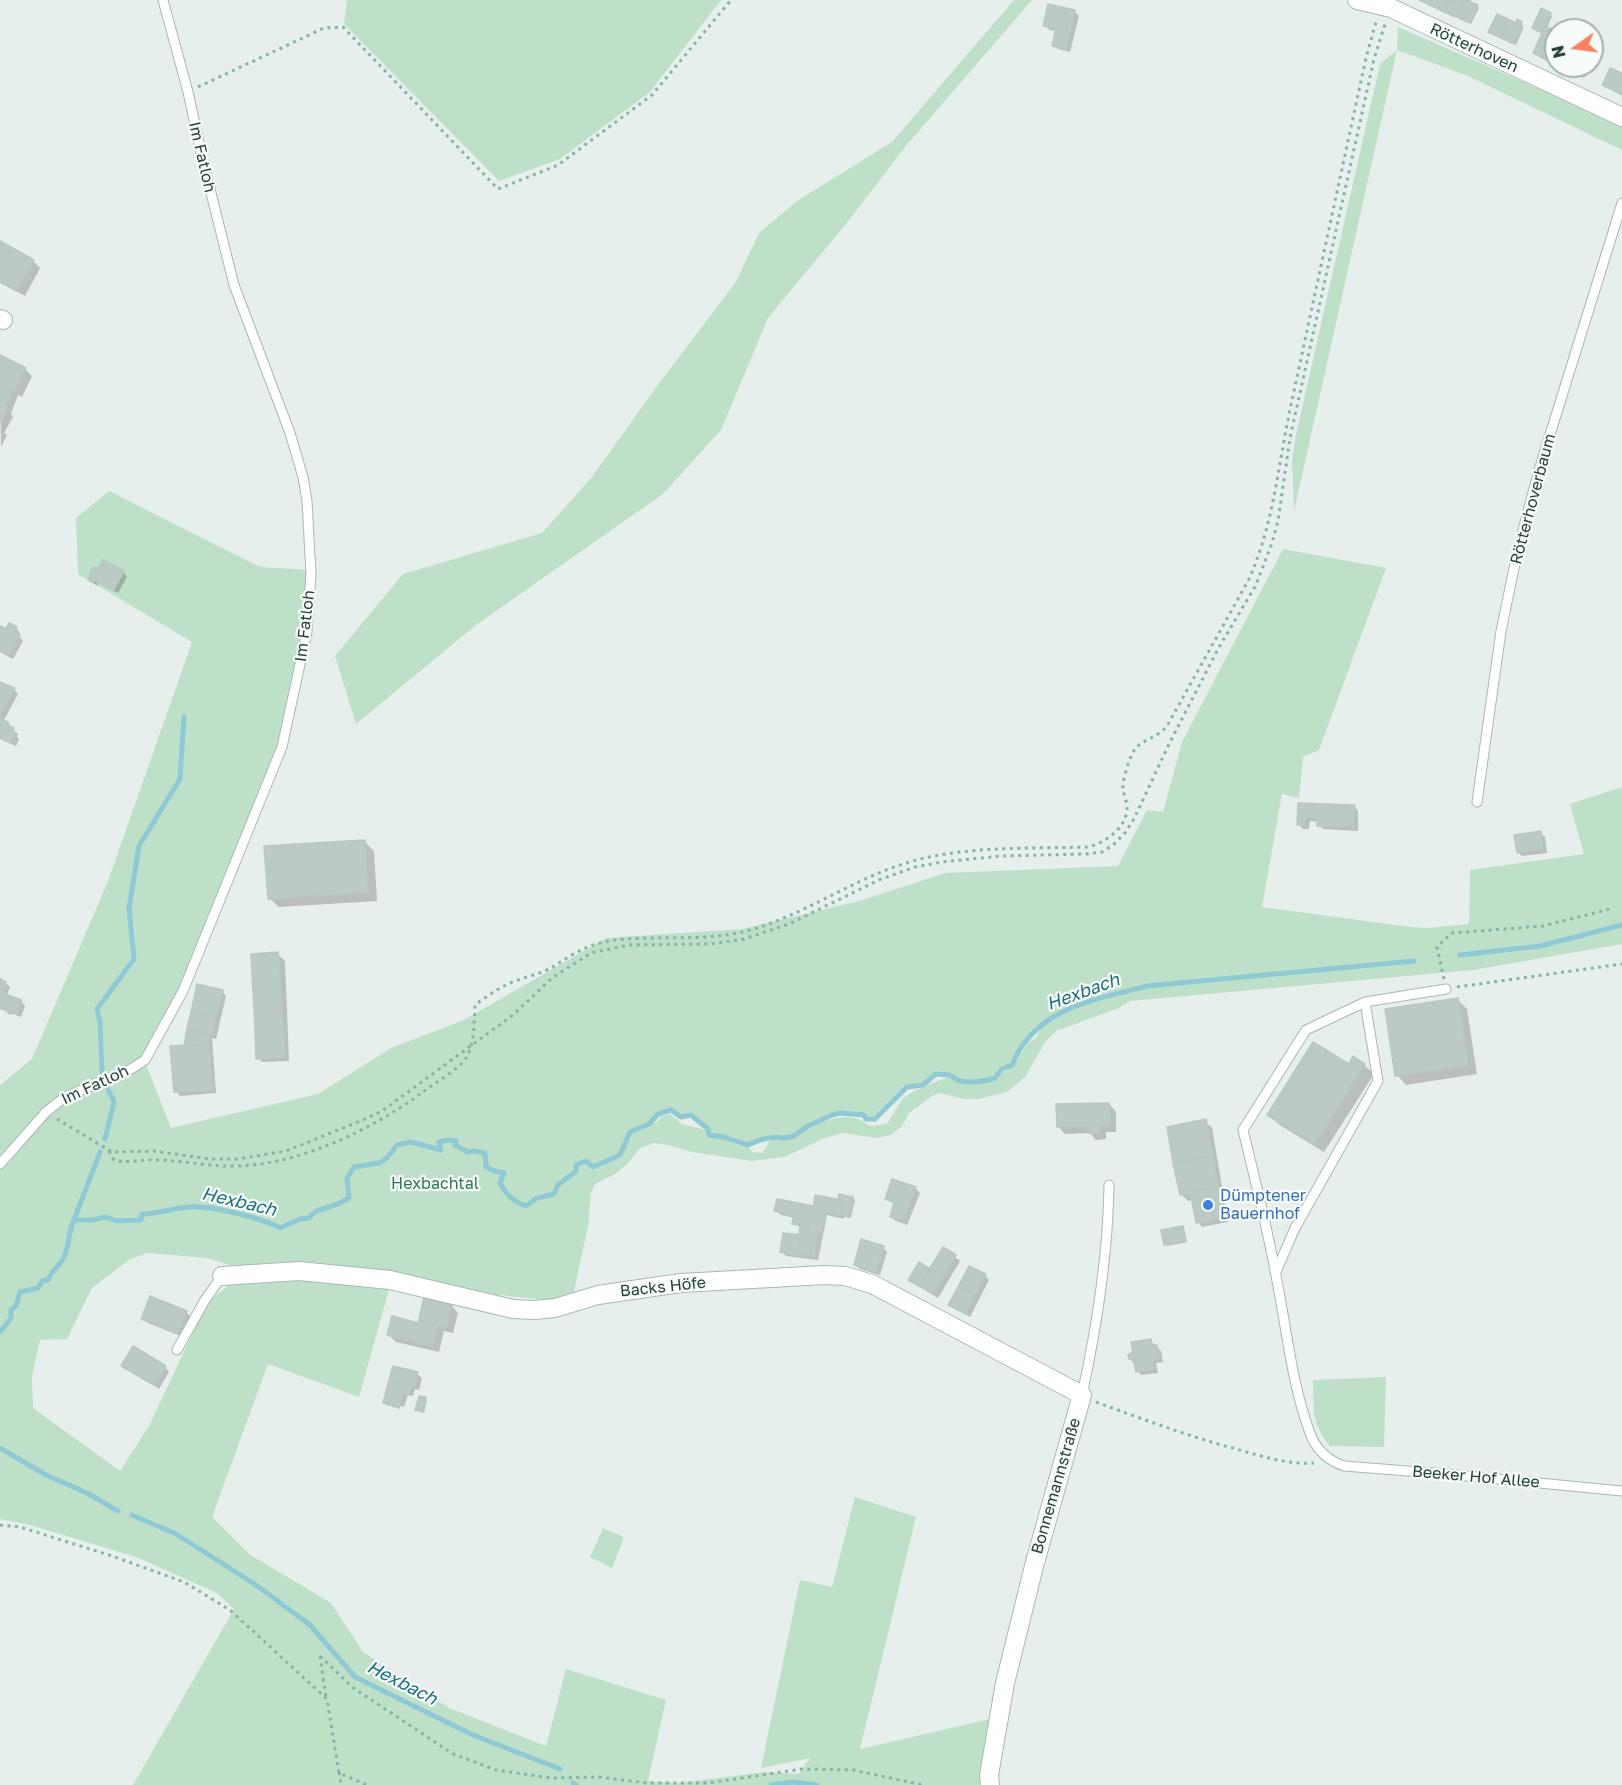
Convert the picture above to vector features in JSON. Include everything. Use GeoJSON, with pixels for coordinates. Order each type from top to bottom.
{"type":"FeatureCollection","features":[{"type":"Feature","properties":{"kind":"street","name":"Rötterhoven"},"geometry":{"type":"LineString","coordinates":[[1357,0],[1386,7],[1622,117]]}},
{"type":"Feature","properties":{"kind":"street","name":"Backs Höfe"},"geometry":{"type":"LineString","coordinates":[[222,1276],[299,1271],[390,1280],[513,1309],[534,1310],[555,1308],[598,1295],[681,1283],[825,1275],[845,1276],[872,1284],[1082,1395]]}},
{"type":"Feature","properties":{"kind":"street","name":"Bonnemannstraße"},"geometry":{"type":"LineString","coordinates":[[990,1785],[989,1775],[1005,1683],[1034,1566],[1082,1395]]}},
{"type":"Feature","properties":{"kind":"lane","name":"Im Fatloh"},"geometry":{"type":"LineString","coordinates":[[0,1164],[46,1112],[65,1097],[131,1069],[145,1060],[183,991],[282,747],[307,632],[311,574],[307,501],[303,477],[290,433],[234,285],[188,92],[163,0]]}},
{"type":"Feature","properties":{"kind":"lane","name":"Rötterhoverbaum"},"geometry":{"type":"LineString","coordinates":[[1477,802],[1502,631],[1518,549],[1539,470],[1622,203]]}},
{"type":"Feature","properties":{"kind":"lane"},"geometry":{"type":"LineString","coordinates":[[1330,1461],[1319,1451],[1310,1434],[1299,1396],[1276,1272],[1243,1130],[1306,1030],[1365,1002],[1446,989]]}},
{"type":"Feature","properties":{"kind":"lane"},"geometry":{"type":"LineString","coordinates":[[1276,1272],[1295,1228],[1378,1081],[1365,1002]]}},
{"type":"Feature","properties":{"kind":"lane","name":"Bonnemannstraße"},"geometry":{"type":"LineString","coordinates":[[1082,1395],[1092,1351],[1108,1223],[1109,1185]]}},
{"type":"Feature","properties":{"kind":"lane"},"geometry":{"type":"LineString","coordinates":[[177,1350],[205,1300],[222,1276]]}},
{"type":"Feature","properties":{"kind":"lane","name":"Beeker Hof Allee"},"geometry":{"type":"LineString","coordinates":[[1330,1461],[1344,1466],[1622,1491]]}},
{"type":"Feature","properties":{"kind":"path"},"geometry":{"type":"LineString","coordinates":[[188,92],[324,28],[343,27],[498,189],[558,165],[652,95],[731,0]]}},
{"type":"Feature","properties":{"kind":"path"},"geometry":{"type":"LineString","coordinates":[[110,1151],[114,1160],[123,1163],[154,1160],[210,1166],[237,1166],[288,1160],[386,1118],[465,1060],[472,1045],[475,1005],[506,985],[549,969],[573,954],[601,943],[629,939],[709,936],[742,932],[787,917],[878,873],[913,861],[941,855],[1095,846],[1104,842],[1124,822],[1127,812],[1123,789],[1132,754],[1138,745],[1160,733],[1167,726],[1259,558],[1270,518],[1284,434],[1363,69],[1386,7]]}},
{"type":"Feature","properties":{"kind":"path"},"geometry":{"type":"LineString","coordinates":[[46,1112],[110,1151],[154,1151],[210,1159],[256,1157],[286,1151],[382,1111],[513,1015],[552,978],[581,958],[603,949],[629,945],[711,944],[744,939],[789,924],[881,879],[915,867],[1002,856],[1096,853],[1107,849],[1121,838],[1134,819],[1218,649],[1256,585],[1272,543],[1283,495],[1290,438],[1386,7]]}},
{"type":"Feature","properties":{"kind":"path"},"geometry":{"type":"LineString","coordinates":[[1610,909],[1543,926],[1452,933],[1437,947],[1446,989],[1622,964]]}},
{"type":"Feature","properties":{"kind":"path"},"geometry":{"type":"LineString","coordinates":[[1082,1395],[1091,1401],[1185,1435],[1269,1458],[1301,1464],[1330,1461]]}},
{"type":"Feature","properties":{"kind":"path"},"geometry":{"type":"LineString","coordinates":[[0,1525],[20,1527],[184,1582],[230,1610],[327,1699],[339,1773],[367,1785]]}},
{"type":"Feature","properties":{"kind":"path"},"geometry":{"type":"LineString","coordinates":[[341,1785],[320,1656],[352,1687],[453,1754],[496,1770],[551,1778],[599,1777],[647,1784],[708,1783],[802,1769],[853,1770],[923,1785]]}},
{"type":"Feature","properties":{"kind":"green space"},"geometry":{"type":"Polygon","coordinates":[[[347,0],[721,0],[650,92],[560,159],[499,181],[344,24],[347,0]]]}},
{"type":"Feature","properties":{"kind":"green space"},"geometry":{"type":"Polygon","coordinates":[[[1014,0],[1032,0],[905,147],[849,220],[768,318],[721,430],[663,494],[476,625],[356,724],[335,656],[403,574],[542,533],[592,477],[736,282],[759,233],[797,201],[892,142],[1014,0]]]}},
{"type":"Feature","properties":{"kind":"green space"},"geometry":{"type":"Polygon","coordinates":[[[1398,27],[1622,125],[1622,150],[1468,76],[1397,50],[1398,27]]]}},
{"type":"Feature","properties":{"kind":"green space"},"geometry":{"type":"Polygon","coordinates":[[[1397,50],[1294,511],[1292,463],[1295,439],[1380,64],[1397,50]]]}},
{"type":"Feature","properties":{"kind":"green space","name":"Hexbachtal"},"geometry":{"type":"Polygon","coordinates":[[[109,491],[260,567],[310,570],[306,631],[281,745],[182,990],[145,1062],[171,1128],[318,1094],[391,1048],[464,1020],[606,938],[742,929],[859,901],[945,873],[1118,866],[1147,810],[1163,812],[1182,742],[1283,549],[1386,568],[1319,750],[1303,757],[1299,798],[1282,794],[1262,907],[1410,927],[1428,928],[1469,924],[1470,870],[1584,854],[1570,804],[1622,787],[1622,944],[1473,970],[1130,1001],[1119,1008],[1056,1031],[1046,1041],[1025,1077],[1007,1092],[978,1099],[964,1099],[940,1093],[932,1096],[909,1113],[902,1126],[891,1135],[877,1138],[843,1133],[825,1138],[784,1157],[752,1161],[692,1152],[654,1143],[640,1148],[615,1174],[595,1184],[591,1193],[588,1226],[573,1296],[556,1301],[240,1268],[207,1258],[148,1253],[130,1259],[92,1288],[67,1339],[40,1340],[32,1376],[33,1408],[120,1471],[149,1426],[207,1303],[231,1283],[299,1276],[390,1286],[359,1397],[268,1364],[212,1517],[249,1554],[331,1603],[363,1652],[449,1708],[546,1746],[566,1669],[666,1700],[648,1781],[678,1783],[765,1772],[799,1774],[810,1758],[761,1768],[800,1580],[832,1587],[855,1497],[916,1517],[860,1749],[994,1718],[982,1783],[979,1785],[133,1785],[234,1609],[217,1593],[136,1557],[30,1525],[0,1519],[0,1085],[32,1059],[108,881],[192,642],[78,574],[76,518],[109,491]],[[1069,1011],[1047,1019],[1032,1032],[1013,1063],[1001,1069],[994,1079],[1014,1065],[1028,1043],[1036,1038],[1042,1026],[1069,1011]],[[935,1073],[922,1087],[899,1091],[878,1118],[839,1113],[806,1126],[795,1136],[787,1138],[793,1138],[811,1127],[841,1117],[863,1121],[869,1126],[887,1124],[902,1099],[914,1091],[948,1077],[935,1073]],[[670,1111],[659,1115],[650,1123],[656,1123],[662,1116],[670,1114],[682,1124],[710,1131],[691,1114],[680,1116],[670,1111]],[[776,1136],[760,1138],[748,1146],[752,1152],[762,1153],[771,1139],[776,1136]]]}},
{"type":"Feature","properties":{"kind":"green space"},"geometry":{"type":"Polygon","coordinates":[[[1386,1377],[1384,1447],[1330,1446],[1317,1423],[1313,1380],[1386,1377]]]}},
{"type":"Feature","properties":{"kind":"green space"},"geometry":{"type":"Polygon","coordinates":[[[603,1528],[624,1537],[612,1568],[590,1557],[603,1528]]]}},
{"type":"Feature","properties":{"kind":"building"},"geometry":{"type":"Polygon","coordinates":[[[1419,0],[1435,0],[1432,6],[1419,0]]]}},
{"type":"Feature","properties":{"kind":"building"},"geometry":{"type":"Polygon","coordinates":[[[1435,0],[1450,0],[1444,12],[1432,6],[1435,0]]]}},
{"type":"Feature","properties":{"kind":"building"},"geometry":{"type":"Polygon","coordinates":[[[1450,0],[1465,0],[1457,17],[1444,12],[1450,0]]]}},
{"type":"Feature","properties":{"kind":"building"},"geometry":{"type":"Polygon","coordinates":[[[1465,0],[1478,5],[1470,23],[1457,17],[1465,0]]]}},
{"type":"Feature","properties":{"kind":"building"},"geometry":{"type":"Polygon","coordinates":[[[1048,4],[1075,10],[1066,49],[1052,46],[1056,28],[1043,26],[1048,4]]]}},
{"type":"Feature","properties":{"kind":"building"},"geometry":{"type":"Polygon","coordinates":[[[1541,8],[1551,13],[1549,18],[1544,18],[1542,33],[1532,28],[1541,8]]]}},
{"type":"Feature","properties":{"kind":"building"},"geometry":{"type":"Polygon","coordinates":[[[1497,14],[1510,20],[1501,38],[1488,32],[1497,14]]]}},
{"type":"Feature","properties":{"kind":"building"},"geometry":{"type":"Polygon","coordinates":[[[1517,19],[1522,22],[1520,25],[1523,26],[1514,44],[1501,38],[1510,20],[1516,23],[1517,19]]]}},
{"type":"Feature","properties":{"kind":"building"},"geometry":{"type":"Polygon","coordinates":[[[1544,28],[1544,58],[1533,53],[1544,28]]]}},
{"type":"Feature","properties":{"kind":"building"},"geometry":{"type":"Polygon","coordinates":[[[1610,68],[1622,73],[1615,91],[1602,85],[1610,68]]]}},
{"type":"Feature","properties":{"kind":"building"},"geometry":{"type":"Polygon","coordinates":[[[1622,76],[1622,95],[1615,91],[1622,76]]]}},
{"type":"Feature","properties":{"kind":"building"},"geometry":{"type":"Polygon","coordinates":[[[0,241],[34,260],[17,290],[0,281],[0,241]]]}},
{"type":"Feature","properties":{"kind":"building"},"geometry":{"type":"Polygon","coordinates":[[[0,355],[26,368],[15,391],[11,389],[9,395],[12,397],[9,397],[4,406],[0,404],[0,355]]]}},
{"type":"Feature","properties":{"kind":"building"},"geometry":{"type":"Polygon","coordinates":[[[0,404],[10,410],[7,409],[3,421],[0,421],[0,404]]]}},
{"type":"Feature","properties":{"kind":"building"},"geometry":{"type":"Polygon","coordinates":[[[103,560],[124,571],[114,590],[88,580],[93,567],[99,568],[103,560]]]}},
{"type":"Feature","properties":{"kind":"building"},"geometry":{"type":"Polygon","coordinates":[[[9,623],[17,627],[14,633],[20,635],[9,655],[0,651],[0,628],[1,626],[6,629],[9,623]]]}},
{"type":"Feature","properties":{"kind":"building"},"geometry":{"type":"Polygon","coordinates":[[[0,682],[15,688],[0,715],[0,682]]]}},
{"type":"Feature","properties":{"kind":"building"},"geometry":{"type":"Polygon","coordinates":[[[0,718],[14,728],[15,733],[11,743],[0,738],[0,718]]]}},
{"type":"Feature","properties":{"kind":"building"},"geometry":{"type":"Polygon","coordinates":[[[1298,803],[1355,805],[1354,827],[1317,826],[1318,818],[1306,817],[1305,825],[1297,825],[1298,803]]]}},
{"type":"Feature","properties":{"kind":"building"},"geometry":{"type":"Polygon","coordinates":[[[1541,831],[1543,849],[1517,853],[1514,835],[1541,831]]]}},
{"type":"Feature","properties":{"kind":"building"},"geometry":{"type":"Polygon","coordinates":[[[365,840],[368,892],[268,899],[264,846],[365,840]]]}},
{"type":"Feature","properties":{"kind":"building"},"geometry":{"type":"Polygon","coordinates":[[[278,952],[283,1027],[255,1029],[251,954],[278,952]]]}},
{"type":"Feature","properties":{"kind":"building"},"geometry":{"type":"Polygon","coordinates":[[[0,979],[6,982],[2,993],[22,1000],[17,1014],[8,1013],[9,1011],[0,1008],[0,979]]]}},
{"type":"Feature","properties":{"kind":"building"},"geometry":{"type":"Polygon","coordinates":[[[197,984],[223,990],[216,1017],[191,1012],[197,984]]]}},
{"type":"Feature","properties":{"kind":"building"},"geometry":{"type":"Polygon","coordinates":[[[1458,998],[1468,1065],[1395,1076],[1385,1009],[1458,998]]]}},
{"type":"Feature","properties":{"kind":"building"},"geometry":{"type":"Polygon","coordinates":[[[191,1012],[216,1017],[212,1035],[187,1029],[191,1012]]]}},
{"type":"Feature","properties":{"kind":"building"},"geometry":{"type":"Polygon","coordinates":[[[283,1027],[285,1057],[256,1059],[255,1029],[283,1027]]]}},
{"type":"Feature","properties":{"kind":"building"},"geometry":{"type":"Polygon","coordinates":[[[187,1029],[209,1034],[209,1044],[184,1046],[187,1029]]]}},
{"type":"Feature","properties":{"kind":"building"},"geometry":{"type":"Polygon","coordinates":[[[1313,1042],[1349,1064],[1353,1056],[1365,1064],[1314,1144],[1267,1115],[1313,1042]]]}},
{"type":"Feature","properties":{"kind":"building"},"geometry":{"type":"Polygon","coordinates":[[[209,1044],[211,1067],[172,1069],[170,1046],[209,1044]]]}},
{"type":"Feature","properties":{"kind":"building"},"geometry":{"type":"Polygon","coordinates":[[[211,1067],[213,1090],[174,1092],[172,1069],[211,1067]]]}},
{"type":"Feature","properties":{"kind":"building"},"geometry":{"type":"Polygon","coordinates":[[[1109,1103],[1110,1125],[1099,1126],[1099,1133],[1088,1133],[1088,1126],[1057,1127],[1056,1104],[1109,1103]]]}},
{"type":"Feature","properties":{"kind":"building"},"geometry":{"type":"Polygon","coordinates":[[[1206,1119],[1213,1156],[1173,1163],[1167,1127],[1206,1119]]]}},
{"type":"Feature","properties":{"kind":"building"},"geometry":{"type":"Polygon","coordinates":[[[1213,1156],[1218,1186],[1180,1195],[1173,1163],[1213,1156]]]}},
{"type":"Feature","properties":{"kind":"building"},"geometry":{"type":"Polygon","coordinates":[[[892,1179],[916,1187],[903,1221],[890,1217],[894,1202],[885,1199],[892,1179]]]}},
{"type":"Feature","properties":{"kind":"building","name":"Dümptener Bauernhof"},"geometry":{"type":"Polygon","coordinates":[[[1218,1186],[1224,1218],[1196,1223],[1190,1191],[1218,1186]]]}},
{"type":"Feature","properties":{"kind":"building"},"geometry":{"type":"Polygon","coordinates":[[[839,1194],[853,1197],[850,1217],[840,1215],[842,1200],[838,1199],[839,1194]]]}},
{"type":"Feature","properties":{"kind":"building"},"geometry":{"type":"Polygon","coordinates":[[[815,1195],[842,1200],[840,1215],[813,1209],[815,1195]]]}},
{"type":"Feature","properties":{"kind":"building"},"geometry":{"type":"Polygon","coordinates":[[[777,1199],[813,1206],[808,1233],[805,1236],[799,1235],[800,1225],[792,1224],[794,1216],[774,1211],[777,1199]]]}},
{"type":"Feature","properties":{"kind":"building"},"geometry":{"type":"Polygon","coordinates":[[[813,1209],[826,1212],[821,1232],[817,1231],[819,1224],[810,1223],[813,1209]]]}},
{"type":"Feature","properties":{"kind":"building"},"geometry":{"type":"Polygon","coordinates":[[[810,1223],[819,1224],[814,1257],[798,1255],[801,1235],[808,1233],[810,1223]]]}},
{"type":"Feature","properties":{"kind":"building"},"geometry":{"type":"Polygon","coordinates":[[[1183,1226],[1186,1240],[1175,1243],[1172,1228],[1183,1226]]]}},
{"type":"Feature","properties":{"kind":"building"},"geometry":{"type":"Polygon","coordinates":[[[1172,1228],[1175,1243],[1164,1245],[1161,1230],[1172,1228]]]}},
{"type":"Feature","properties":{"kind":"building"},"geometry":{"type":"Polygon","coordinates":[[[783,1233],[801,1235],[798,1255],[780,1252],[783,1233]]]}},
{"type":"Feature","properties":{"kind":"building"},"geometry":{"type":"Polygon","coordinates":[[[861,1239],[884,1246],[876,1272],[854,1265],[861,1239]]]}},
{"type":"Feature","properties":{"kind":"building"},"geometry":{"type":"Polygon","coordinates":[[[943,1247],[956,1255],[933,1294],[919,1286],[943,1247]]]}},
{"type":"Feature","properties":{"kind":"building"},"geometry":{"type":"Polygon","coordinates":[[[919,1262],[930,1269],[919,1286],[908,1280],[919,1262]]]}},
{"type":"Feature","properties":{"kind":"building"},"geometry":{"type":"Polygon","coordinates":[[[969,1266],[986,1274],[975,1295],[958,1287],[969,1266]]]}},
{"type":"Feature","properties":{"kind":"building"},"geometry":{"type":"Polygon","coordinates":[[[958,1287],[975,1295],[966,1314],[948,1305],[958,1287]]]}},
{"type":"Feature","properties":{"kind":"building"},"geometry":{"type":"Polygon","coordinates":[[[150,1296],[187,1311],[178,1333],[141,1319],[150,1296]]]}},
{"type":"Feature","properties":{"kind":"building"},"geometry":{"type":"Polygon","coordinates":[[[424,1297],[452,1304],[446,1327],[438,1325],[432,1346],[387,1335],[392,1316],[418,1323],[424,1297]]]}},
{"type":"Feature","properties":{"kind":"building"},"geometry":{"type":"Polygon","coordinates":[[[1151,1339],[1152,1346],[1157,1345],[1159,1358],[1153,1359],[1154,1369],[1136,1372],[1134,1360],[1129,1359],[1128,1355],[1133,1352],[1131,1342],[1151,1339]]]}},
{"type":"Feature","properties":{"kind":"building"},"geometry":{"type":"Polygon","coordinates":[[[133,1346],[166,1366],[154,1385],[121,1366],[133,1346]]]}},
{"type":"Feature","properties":{"kind":"building"},"geometry":{"type":"Polygon","coordinates":[[[393,1366],[418,1372],[414,1387],[389,1380],[393,1366]]]}},
{"type":"Feature","properties":{"kind":"building"},"geometry":{"type":"Polygon","coordinates":[[[389,1380],[411,1386],[409,1393],[403,1391],[399,1408],[383,1403],[389,1380]]]}},
{"type":"Feature","properties":{"kind":"building"},"geometry":{"type":"Polygon","coordinates":[[[419,1396],[426,1397],[423,1412],[415,1410],[419,1396]]]}},
{"type":"Feature","properties":{"kind":"waterway"},"geometry":{"type":"LineString","coordinates":[[102,1072],[100,1022],[97,1009],[134,959],[129,908],[139,846],[180,779],[184,717]]}},
{"type":"Feature","properties":{"kind":"waterway","name":"Hexbach"},"geometry":{"type":"LineString","coordinates":[[1460,955],[1540,946],[1622,925]]}},
{"type":"Feature","properties":{"kind":"waterway","name":"Hexbach"},"geometry":{"type":"LineString","coordinates":[[0,1332],[11,1318],[11,1310],[16,1306],[20,1292],[38,1288],[42,1281],[48,1280],[62,1260],[74,1220],[93,1220],[105,1217],[117,1221],[141,1220],[142,1214],[198,1207],[235,1213],[280,1228],[300,1219],[309,1218],[316,1211],[349,1198],[347,1178],[354,1167],[379,1163],[388,1157],[397,1145],[411,1142],[441,1150],[439,1142],[448,1140],[456,1141],[455,1145],[468,1152],[485,1153],[486,1167],[504,1173],[500,1183],[513,1200],[526,1206],[537,1198],[554,1194],[558,1185],[576,1171],[576,1165],[586,1161],[593,1167],[620,1155],[630,1132],[649,1124],[658,1114],[671,1110],[681,1117],[691,1115],[708,1129],[709,1135],[748,1145],[775,1137],[785,1138],[794,1136],[806,1127],[840,1113],[864,1115],[866,1119],[875,1119],[907,1087],[923,1085],[936,1074],[950,1075],[965,1082],[995,1078],[1002,1069],[1012,1065],[1022,1046],[1035,1031],[1051,1019],[1068,1009],[1107,996],[1147,986],[1414,961]]}},
{"type":"Feature","properties":{"kind":"waterway"},"geometry":{"type":"LineString","coordinates":[[105,1139],[114,1102],[107,1087]]}},
{"type":"Feature","properties":{"kind":"waterway"},"geometry":{"type":"LineString","coordinates":[[74,1220],[100,1152]]}},
{"type":"Feature","properties":{"kind":"waterway","name":"Hexbach"},"geometry":{"type":"LineString","coordinates":[[0,1448],[46,1475],[87,1493],[118,1511]]}},
{"type":"Feature","properties":{"kind":"waterway","name":"Hexbach"},"geometry":{"type":"LineString","coordinates":[[132,1515],[176,1534],[256,1585],[310,1625],[355,1677],[473,1735],[560,1769]]}},
{"type":"Feature","properties":{"kind":"waterway","name":"Hexbach"},"geometry":{"type":"LineString","coordinates":[[771,1785],[794,1782],[817,1785]]}},
{"type":"Feature","properties":{"kind":"place","name":"Dümptener Bauernhof"},"geometry":{"type":"Point","coordinates":[1208,1205]}}]}
